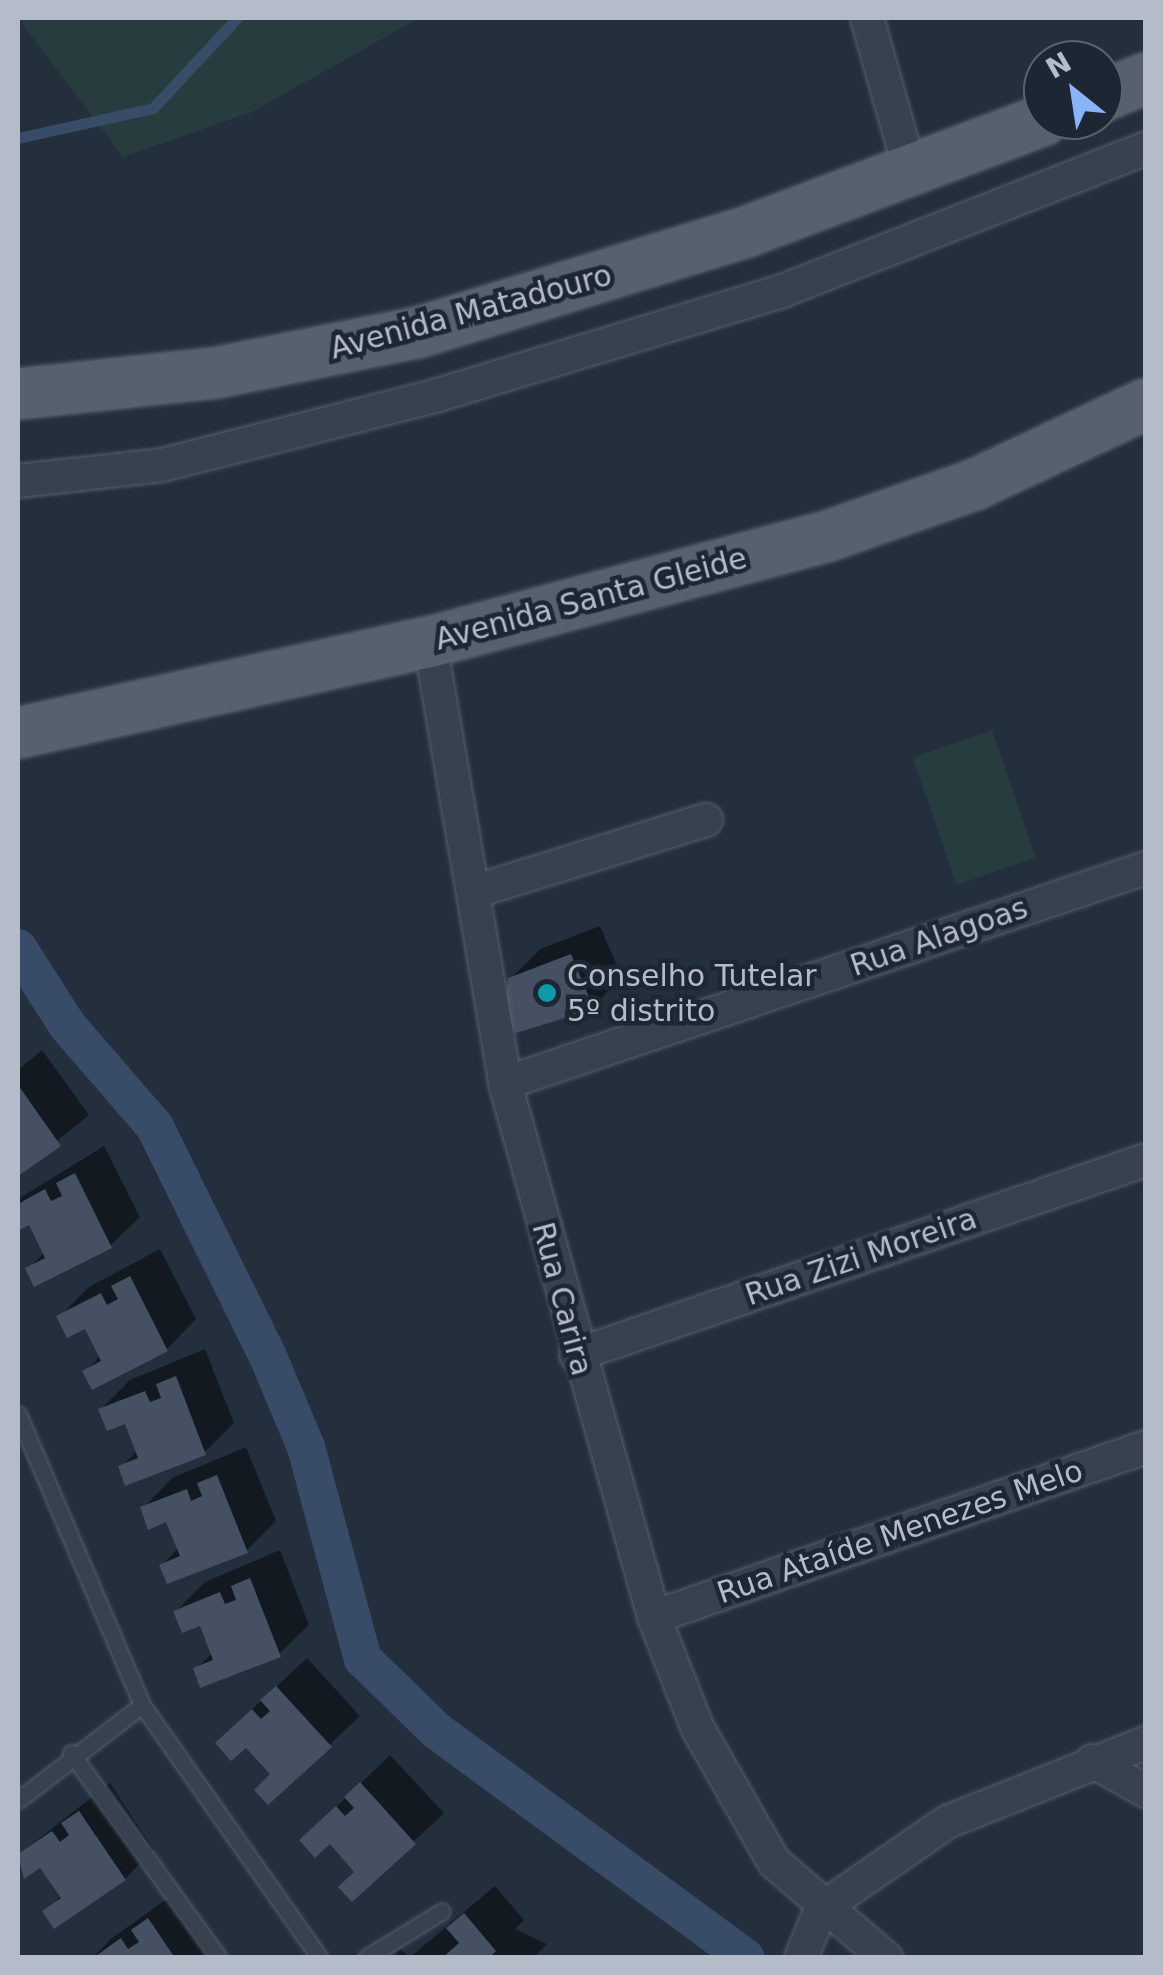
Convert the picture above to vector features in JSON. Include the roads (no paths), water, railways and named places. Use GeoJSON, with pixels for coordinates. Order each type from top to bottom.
{"type":"FeatureCollection","features":[{"type":"Feature","properties":{"kind":"main road","name":"Avenida Matadouro"},"geometry":{"type":"LineString","coordinates":[[18,394],[216,373],[416,333],[911,173],[1023,128]]}},
{"type":"Feature","properties":{"kind":"main road","name":"Avenida Santa Gleide"},"geometry":{"type":"LineString","coordinates":[[18,733],[430,642],[880,519],[1146,404]]}},
{"type":"Feature","properties":{"kind":"street"},"geometry":{"type":"LineString","coordinates":[[867,18],[911,173]]}},
{"type":"Feature","properties":{"kind":"street"},"geometry":{"type":"LineString","coordinates":[[18,481],[162,465],[438,395],[782,291],[1146,148]]}},
{"type":"Feature","properties":{"kind":"street","name":"Rua Carira"},"geometry":{"type":"LineString","coordinates":[[430,642],[505,1083],[576,1355],[654,1617],[746,1819],[821,1909],[886,1958]]}},
{"type":"Feature","properties":{"kind":"street"},"geometry":{"type":"LineString","coordinates":[[473,892],[706,820]]}},
{"type":"Feature","properties":{"kind":"street","name":"Rua Alagoas"},"geometry":{"type":"LineString","coordinates":[[505,1083],[1146,868]]}},
{"type":"Feature","properties":{"kind":"street","name":"Rua Zizi Moreira"},"geometry":{"type":"LineString","coordinates":[[576,1355],[1146,1160]]}},
{"type":"Feature","properties":{"kind":"street","name":"Rua Ataíde Menezes Melo"},"geometry":{"type":"LineString","coordinates":[[654,1617],[1146,1447]]}},
{"type":"Feature","properties":{"kind":"street"},"geometry":{"type":"LineString","coordinates":[[804,1950],[821,1909],[947,1822],[1092,1761],[1146,1743]]}},
{"type":"Feature","properties":{"kind":"street"},"geometry":{"type":"LineString","coordinates":[[1092,1761],[1146,1792]]}},
{"type":"Feature","properties":{"kind":"lane"},"geometry":{"type":"LineString","coordinates":[[18,1414],[142,1706],[320,1958]]}},
{"type":"Feature","properties":{"kind":"lane"},"geometry":{"type":"LineString","coordinates":[[18,1800],[71,1754],[142,1706]]}},
{"type":"Feature","properties":{"kind":"lane"},"geometry":{"type":"LineString","coordinates":[[71,1754],[220,1958]]}},
{"type":"Feature","properties":{"kind":"lane"},"geometry":{"type":"LineString","coordinates":[[366,1958],[442,1911]]}},
{"type":"Feature","properties":{"kind":"waterway"},"geometry":{"type":"LineString","coordinates":[[18,138],[153,108],[237,18]]}},
{"type":"Feature","properties":{"kind":"waterway"},"geometry":{"type":"LineString","coordinates":[[18,948],[67,1025],[155,1127],[269,1359],[306,1447],[363,1659],[437,1731],[746,1958]]}},
{"type":"Feature","properties":{"kind":"place","name":"Conselho Tutelar 5º distrito"},"geometry":{"type":"Point","coordinates":[547,993]}}]}
